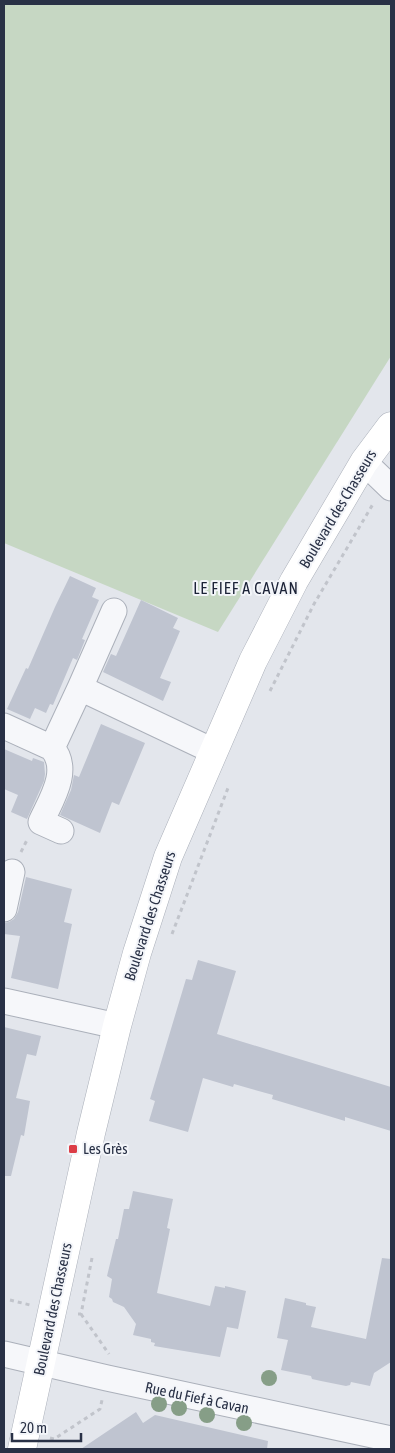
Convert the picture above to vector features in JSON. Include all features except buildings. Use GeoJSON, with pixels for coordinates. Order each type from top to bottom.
{"type":"FeatureCollection","features":[{"type":"Feature","properties":{"kind":"street","name":"Boulevard des Chasseurs"},"geometry":{"type":"LineString","coordinates":[[22,1449],[91,1133],[137,953],[168,857],[253,661],[289,590],[364,462],[391,426]]}},
{"type":"Feature","properties":{"kind":"street"},"geometry":{"type":"LineString","coordinates":[[364,462],[388,485]]}},
{"type":"Feature","properties":{"kind":"street"},"geometry":{"type":"LineString","coordinates":[[52,748],[114,611]]}},
{"type":"Feature","properties":{"kind":"street"},"geometry":{"type":"LineString","coordinates":[[80,688],[213,750]]}},
{"type":"Feature","properties":{"kind":"street"},"geometry":{"type":"LineString","coordinates":[[4,726],[52,748],[57,754],[60,774],[51,826]]}},
{"type":"Feature","properties":{"kind":"street"},"geometry":{"type":"LineString","coordinates":[[4,908],[12,872]]}},
{"type":"Feature","properties":{"kind":"street"},"geometry":{"type":"LineString","coordinates":[[4,1001],[118,1026]]}},
{"type":"Feature","properties":{"kind":"street","name":"Rue du Fief à Cavan"},"geometry":{"type":"LineString","coordinates":[[4,1354],[391,1440]]}},
{"type":"Feature","properties":{"kind":"path"},"geometry":{"type":"LineString","coordinates":[[270,691],[314,604],[388,485]]}},
{"type":"Feature","properties":{"kind":"path"},"geometry":{"type":"LineString","coordinates":[[169,940],[228,787]]}},
{"type":"Feature","properties":{"kind":"path"},"geometry":{"type":"LineString","coordinates":[[12,872],[31,832],[51,826]]}},
{"type":"Feature","properties":{"kind":"path"},"geometry":{"type":"LineString","coordinates":[[10,1300],[81,1314],[93,1249]]}},
{"type":"Feature","properties":{"kind":"green space"},"geometry":{"type":"Polygon","coordinates":[[[4,4],[391,4],[391,356],[218,632],[4,543],[4,4]]]}},
{"type":"Feature","properties":{"kind":"place","name":"Les Grès"},"geometry":{"type":"Point","coordinates":[73,1149]}},
{"type":"Feature","properties":{"kind":"district","name":"LE FIEF A CAVAN"},"geometry":{"type":"Point","coordinates":[246,588]}}]}
